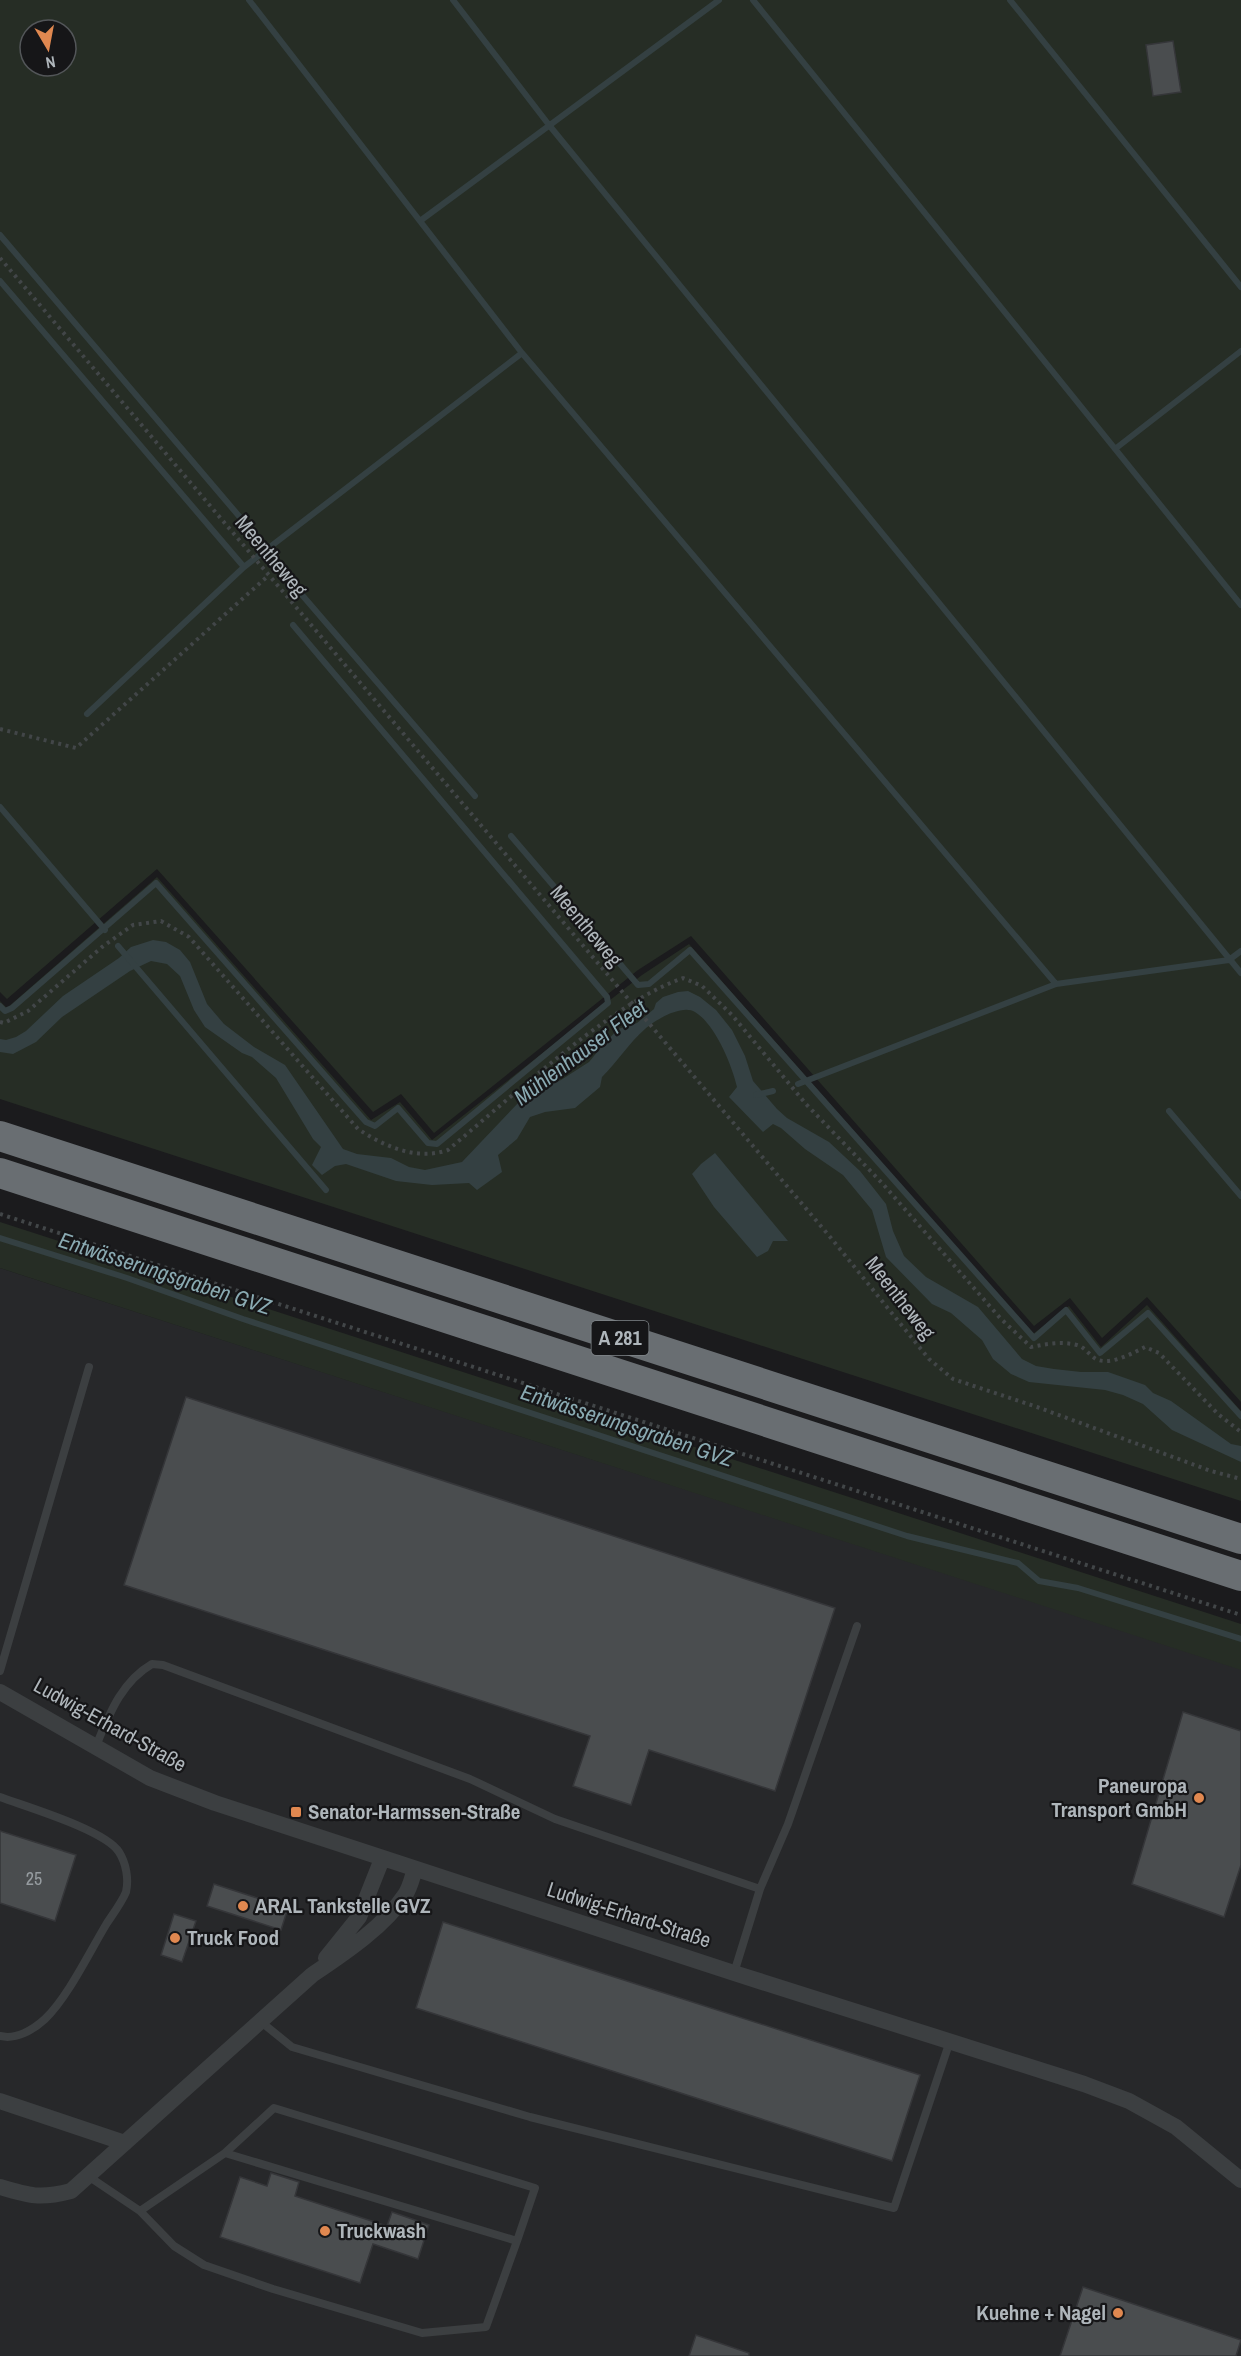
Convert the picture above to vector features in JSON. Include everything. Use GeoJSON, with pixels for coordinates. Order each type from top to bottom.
{"type":"FeatureCollection","features":[{"type":"Feature","properties":{"kind":"highway","name":"A 281"},"geometry":{"type":"LineString","coordinates":[[0,1136],[1241,1539]]}},
{"type":"Feature","properties":{"kind":"highway","name":"A 281"},"geometry":{"type":"LineString","coordinates":[[0,1173],[1241,1576]]}},
{"type":"Feature","properties":{"kind":"street","name":"Ludwig-Erhard-Straße"},"geometry":{"type":"LineString","coordinates":[[0,1692],[150,1778],[215,1803],[734,1973],[1084,2084],[1130,2101],[1176,2127],[1241,2180]]}},
{"type":"Feature","properties":{"kind":"street"},"geometry":{"type":"LineString","coordinates":[[312,1975],[359,1917],[382,1858]]}},
{"type":"Feature","properties":{"kind":"street"},"geometry":{"type":"LineString","coordinates":[[0,2187],[47,2197],[71,2191],[312,1975],[342,1954],[392,1912],[406,1893],[415,1869]]}},
{"type":"Feature","properties":{"kind":"street"},"geometry":{"type":"LineString","coordinates":[[0,2101],[125,2142]]}},
{"type":"Feature","properties":{"kind":"lane"},"geometry":{"type":"LineString","coordinates":[[0,1671],[89,1367]]}},
{"type":"Feature","properties":{"kind":"lane"},"geometry":{"type":"LineString","coordinates":[[734,1973],[760,1889],[788,1824],[857,1626]]}},
{"type":"Feature","properties":{"kind":"lane"},"geometry":{"type":"LineString","coordinates":[[96,1746],[110,1712],[131,1679],[152,1664],[162,1665],[470,1779],[555,1819],[760,1889]]}},
{"type":"Feature","properties":{"kind":"lane"},"geometry":{"type":"LineString","coordinates":[[0,1797],[73,1824],[111,1844],[120,1852],[127,1874],[125,1893],[70,1985],[45,2019],[19,2036],[7,2038],[0,2036]]}},
{"type":"Feature","properties":{"kind":"lane"},"geometry":{"type":"LineString","coordinates":[[261,2021],[292,2047],[530,2117],[894,2208],[950,2041]]}},
{"type":"Feature","properties":{"kind":"lane"},"geometry":{"type":"LineString","coordinates":[[88,2176],[140,2211],[174,2246],[204,2265],[273,2289],[422,2333],[486,2327],[535,2188],[274,2108],[225,2153],[140,2211]]}},
{"type":"Feature","properties":{"kind":"lane"},"geometry":{"type":"LineString","coordinates":[[225,2153],[517,2241]]}},
{"type":"Feature","properties":{"kind":"path","name":"Meentheweg"},"geometry":{"type":"LineString","coordinates":[[0,258],[872,1286],[928,1359],[953,1379],[1037,1407],[1211,1471],[1241,1479]]}},
{"type":"Feature","properties":{"kind":"path"},"geometry":{"type":"LineString","coordinates":[[0,729],[76,748],[268,576]]}},
{"type":"Feature","properties":{"kind":"path"},"geometry":{"type":"LineString","coordinates":[[0,1022],[4,1023],[28,1011],[102,947],[133,925],[161,921],[189,936],[358,1129],[380,1143],[412,1154],[438,1154],[448,1150],[545,1067],[632,1002],[683,978],[702,986],[732,1015],[807,1104],[882,1183],[1001,1319],[1030,1347],[1059,1342],[1080,1345],[1097,1359],[1106,1360],[1125,1356],[1146,1347],[1159,1353],[1218,1414],[1241,1432]]}},
{"type":"Feature","properties":{"kind":"path"},"geometry":{"type":"LineString","coordinates":[[0,1214],[1241,1615]]}},
{"type":"Feature","properties":{"kind":"shaded area"},"geometry":{"type":"Polygon","coordinates":[[[0,0],[1241,0],[1241,1402],[1147,1297],[1102,1338],[1070,1298],[1034,1326],[691,936],[638,970],[434,1133],[401,1094],[373,1112],[157,869],[7,999],[0,992],[0,0]]]}},
{"type":"Feature","properties":{"kind":"shaded area"},"geometry":{"type":"Polygon","coordinates":[[[157,877],[371,1120],[400,1102],[432,1140],[642,975],[689,944],[1033,1334],[1069,1306],[1101,1347],[1147,1305],[1241,1411],[1241,1501],[0,1099],[0,1001],[7,1008],[157,877]]]}},
{"type":"Feature","properties":{"kind":"shaded area"},"geometry":{"type":"Polygon","coordinates":[[[153,940],[166,942],[180,950],[190,962],[207,1004],[224,1024],[254,1047],[285,1065],[343,1149],[357,1154],[391,1158],[409,1167],[425,1170],[462,1162],[519,1102],[538,1089],[561,1080],[589,1062],[618,1029],[637,1023],[654,1009],[656,1003],[663,997],[688,991],[716,1010],[732,1030],[745,1056],[753,1081],[777,1109],[787,1118],[829,1142],[860,1171],[886,1204],[893,1231],[904,1256],[926,1277],[978,1307],[1022,1359],[1036,1366],[1054,1369],[1108,1372],[1145,1385],[1153,1393],[1171,1401],[1231,1444],[1241,1446],[1241,1462],[1172,1430],[1143,1404],[1123,1395],[1105,1390],[1029,1382],[1011,1374],[993,1359],[982,1340],[951,1313],[932,1304],[886,1257],[872,1210],[843,1175],[805,1149],[781,1128],[773,1124],[763,1132],[729,1097],[737,1087],[727,1057],[709,1026],[690,1010],[676,1011],[655,1021],[645,1029],[602,1077],[600,1087],[575,1108],[545,1112],[530,1117],[517,1139],[498,1155],[502,1172],[477,1190],[469,1183],[432,1185],[396,1181],[346,1164],[335,1166],[322,1175],[312,1165],[321,1147],[313,1139],[276,1078],[252,1057],[242,1053],[205,1027],[194,1010],[180,976],[167,964],[151,961],[130,971],[62,1017],[36,1042],[13,1054],[0,1052],[0,1039],[16,1037],[26,1031],[63,996],[119,958],[131,947],[153,940]]]}},
{"type":"Feature","properties":{"kind":"shaded area"},"geometry":{"type":"Polygon","coordinates":[[[715,1153],[788,1241],[773,1241],[768,1251],[757,1257],[714,1207],[692,1174],[715,1153]]]}},
{"type":"Feature","properties":{"kind":"shaded area"},"geometry":{"type":"Polygon","coordinates":[[[0,1222],[1241,1624],[1241,1670],[0,1268],[0,1222]]]}},
{"type":"Feature","properties":{"kind":"shaded area"},"geometry":{"type":"Polygon","coordinates":[[[0,1268],[1241,1669],[1241,2356],[0,2356],[0,1268]]]}},
{"type":"Feature","properties":{"kind":"building"},"geometry":{"type":"Polygon","coordinates":[[[1173,41],[1181,92],[1153,96],[1146,45],[1173,41]]]}},
{"type":"Feature","properties":{"kind":"building"},"geometry":{"type":"Polygon","coordinates":[[[186,1397],[835,1608],[775,1791],[649,1750],[631,1805],[573,1786],[590,1736],[124,1585],[186,1397]]]}},
{"type":"Feature","properties":{"kind":"building","name":"Paneuropa Transport GmbH"},"geometry":{"type":"Polygon","coordinates":[[[1183,1712],[1241,1731],[1241,1865],[1224,1917],[1132,1884],[1183,1712]]]}},
{"type":"Feature","properties":{"kind":"building"},"geometry":{"type":"Polygon","coordinates":[[[0,1831],[76,1855],[55,1921],[0,1903],[0,1831]]]}},
{"type":"Feature","properties":{"kind":"building"},"geometry":{"type":"Polygon","coordinates":[[[214,1884],[288,1908],[281,1930],[207,1906],[214,1884]]]}},
{"type":"Feature","properties":{"kind":"building"},"geometry":{"type":"Polygon","coordinates":[[[174,1914],[196,1921],[182,1962],[161,1955],[174,1914]]]}},
{"type":"Feature","properties":{"kind":"building"},"geometry":{"type":"Polygon","coordinates":[[[443,1922],[920,2075],[892,2161],[416,2008],[443,1922]]]}},
{"type":"Feature","properties":{"kind":"building","name":"Truckwash"},"geometry":{"type":"Polygon","coordinates":[[[271,2173],[299,2182],[295,2196],[387,2226],[392,2212],[429,2225],[418,2259],[373,2244],[360,2283],[220,2237],[240,2177],[267,2186],[271,2173]]]}},
{"type":"Feature","properties":{"kind":"building","name":"Kuehne + Nagel"},"geometry":{"type":"Polygon","coordinates":[[[1083,2287],[1241,2340],[1236,2356],[1060,2356],[1083,2287]]]}},
{"type":"Feature","properties":{"kind":"building"},"geometry":{"type":"Polygon","coordinates":[[[696,2335],[749,2353],[749,2356],[689,2356],[696,2335]]]}},
{"type":"Feature","properties":{"kind":"waterway"},"geometry":{"type":"LineString","coordinates":[[249,0],[522,353],[1056,984]]}},
{"type":"Feature","properties":{"kind":"waterway"},"geometry":{"type":"LineString","coordinates":[[453,0],[549,125],[1241,973]]}},
{"type":"Feature","properties":{"kind":"waterway"},"geometry":{"type":"LineString","coordinates":[[420,221],[719,0]]}},
{"type":"Feature","properties":{"kind":"waterway"},"geometry":{"type":"LineString","coordinates":[[753,0],[1241,605]]}},
{"type":"Feature","properties":{"kind":"waterway"},"geometry":{"type":"LineString","coordinates":[[1010,0],[1241,287]]}},
{"type":"Feature","properties":{"kind":"waterway"},"geometry":{"type":"LineString","coordinates":[[0,235],[267,549],[278,567],[475,796]]}},
{"type":"Feature","properties":{"kind":"waterway"},"geometry":{"type":"LineString","coordinates":[[0,281],[244,567]]}},
{"type":"Feature","properties":{"kind":"waterway"},"geometry":{"type":"LineString","coordinates":[[1115,449],[1241,351]]}},
{"type":"Feature","properties":{"kind":"waterway"},"geometry":{"type":"LineString","coordinates":[[87,714],[244,567],[522,353]]}},
{"type":"Feature","properties":{"kind":"waterway","name":"Mühlenhauser Fleet"},"geometry":{"type":"LineString","coordinates":[[0,1006],[5,1011],[12,1008],[156,883],[366,1122],[375,1126],[398,1108],[428,1143],[437,1144],[608,1003],[607,997],[293,625]]}},
{"type":"Feature","properties":{"kind":"waterway"},"geometry":{"type":"LineString","coordinates":[[0,807],[105,930]]}},
{"type":"Feature","properties":{"kind":"waterway","name":"Mühlenhauser Fleet"},"geometry":{"type":"LineString","coordinates":[[511,836],[638,985],[649,984],[690,950],[1034,1338],[1066,1310],[1100,1353],[1148,1313],[1241,1416]]}},
{"type":"Feature","properties":{"kind":"waterway"},"geometry":{"type":"LineString","coordinates":[[118,946],[326,1190]]}},
{"type":"Feature","properties":{"kind":"waterway"},"geometry":{"type":"LineString","coordinates":[[798,1084],[1056,984],[1229,960],[1241,951]]}},
{"type":"Feature","properties":{"kind":"waterway"},"geometry":{"type":"LineString","coordinates":[[756,1095],[773,1091]]}},
{"type":"Feature","properties":{"kind":"waterway"},"geometry":{"type":"LineString","coordinates":[[1169,1111],[1241,1196]]}},
{"type":"Feature","properties":{"kind":"waterway","name":"Entwässerungsgraben GVZ"},"geometry":{"type":"LineString","coordinates":[[0,1238],[907,1536],[1018,1563],[1039,1581],[1078,1588],[1241,1639]]}},
{"type":"Feature","properties":{"kind":"place","name":"Paneuropa Transport GmbH"},"geometry":{"type":"Point","coordinates":[1199,1798]}},
{"type":"Feature","properties":{"kind":"place","name":"Senator-Harmssen-Straße"},"geometry":{"type":"Point","coordinates":[296,1812]}},
{"type":"Feature","properties":{"kind":"place","name":"ARAL Tankstelle GVZ"},"geometry":{"type":"Point","coordinates":[243,1906]}},
{"type":"Feature","properties":{"kind":"place","name":"Truck Food"},"geometry":{"type":"Point","coordinates":[175,1938]}},
{"type":"Feature","properties":{"kind":"place","name":"Truckwash"},"geometry":{"type":"Point","coordinates":[325,2231]}},
{"type":"Feature","properties":{"kind":"place","name":"Kuehne + Nagel"},"geometry":{"type":"Point","coordinates":[1118,2313]}}]}
